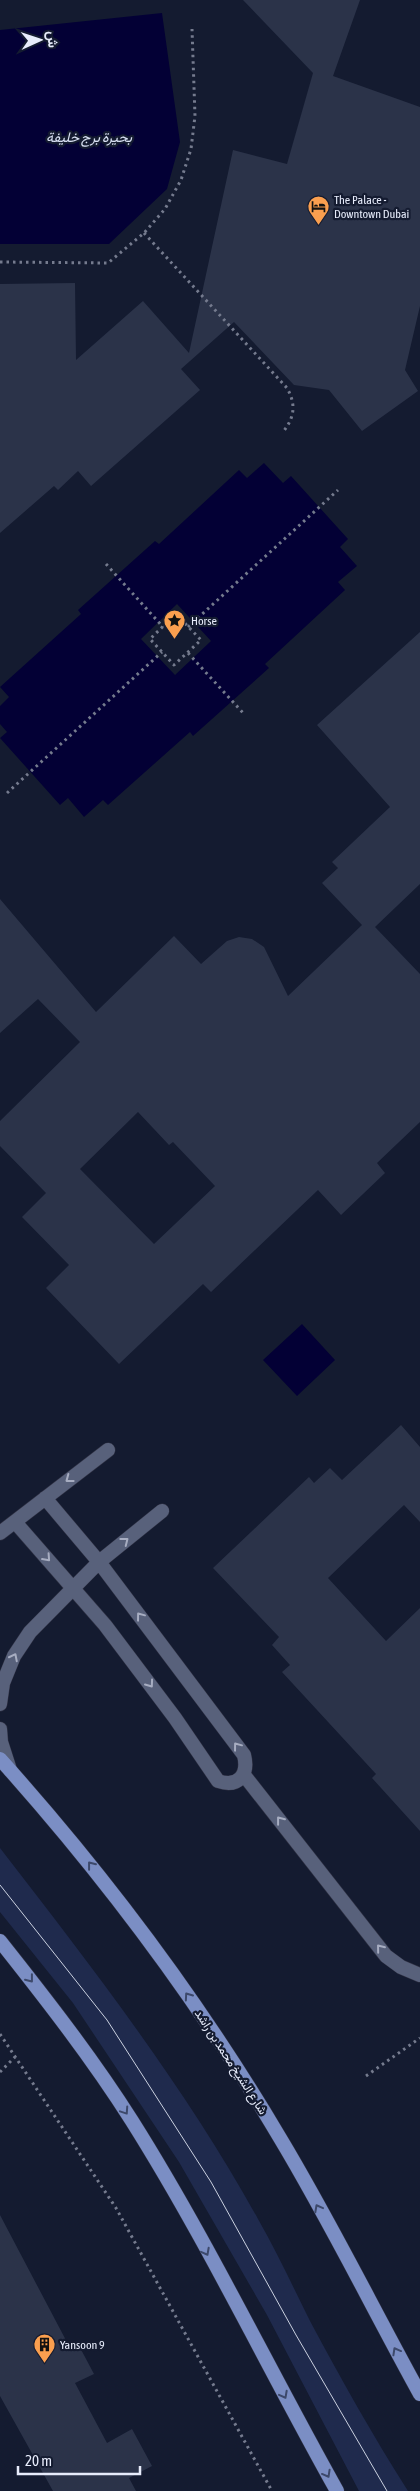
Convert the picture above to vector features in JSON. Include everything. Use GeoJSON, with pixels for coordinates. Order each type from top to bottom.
{"type":"FeatureCollection","features":[{"type":"Feature","properties":{"kind":"main road","name":"شارع الشيخ محمد بن راشد"},"geometry":{"type":"LineString","coordinates":[[0,1759],[102,1880],[154,1948],[220,2042],[280,2138],[420,2394]]}},
{"type":"Feature","properties":{"kind":"main road"},"geometry":{"type":"LineString","coordinates":[[0,1941],[66,2024],[132,2121],[193,2226],[337,2491]]}},
{"type":"Feature","properties":{"kind":"lane"},"geometry":{"type":"LineString","coordinates":[[0,1533],[108,1450]]}},
{"type":"Feature","properties":{"kind":"lane"},"geometry":{"type":"LineString","coordinates":[[15,1522],[72,1586],[136,1664],[218,1782],[228,1785],[237,1782],[244,1774],[247,1765],[244,1755],[99,1562],[45,1498]]}},
{"type":"Feature","properties":{"kind":"lane"},"geometry":{"type":"LineString","coordinates":[[0,1704],[3,1683],[14,1656],[30,1632],[72,1586],[162,1511]]}},
{"type":"Feature","properties":{"kind":"lane"},"geometry":{"type":"LineString","coordinates":[[0,1729],[1,1742],[10,1770]]}},
{"type":"Feature","properties":{"kind":"lane"},"geometry":{"type":"LineString","coordinates":[[244,1774],[386,1956],[401,1967],[420,1975]]}},
{"type":"Feature","properties":{"kind":"path"},"geometry":{"type":"LineString","coordinates":[[0,262],[108,263],[144,233],[165,209],[181,180],[191,149],[195,116],[192,29]]}},
{"type":"Feature","properties":{"kind":"path"},"geometry":{"type":"LineString","coordinates":[[144,233],[287,388],[293,398],[294,411],[291,423],[284,432]]}},
{"type":"Feature","properties":{"kind":"path"},"geometry":{"type":"LineString","coordinates":[[188,627],[338,490]]}},
{"type":"Feature","properties":{"kind":"path"},"geometry":{"type":"LineString","coordinates":[[106,564],[163,627]]}},
{"type":"Feature","properties":{"kind":"path"},"geometry":{"type":"LineString","coordinates":[[176,614],[201,640],[174,665],[150,640],[163,627],[176,614]]}},
{"type":"Feature","properties":{"kind":"path"},"geometry":{"type":"LineString","coordinates":[[7,793],[162,652]]}},
{"type":"Feature","properties":{"kind":"path"},"geometry":{"type":"LineString","coordinates":[[188,653],[245,715]]}},
{"type":"Feature","properties":{"kind":"path"},"geometry":{"type":"LineString","coordinates":[[0,2034],[116,2208],[272,2491]]}},
{"type":"Feature","properties":{"kind":"path"},"geometry":{"type":"LineString","coordinates":[[366,2076],[420,2038]]}},
{"type":"Feature","properties":{"kind":"path"},"geometry":{"type":"LineString","coordinates":[[0,2072],[16,2057]]}},
{"type":"Feature","properties":{"kind":"shaded area"},"geometry":{"type":"Polygon","coordinates":[[[0,1848],[103,1983],[200,2122],[258,2219],[333,2364],[408,2491],[359,2491],[267,2315],[179,2162],[73,2003],[0,1912],[0,1848]]]}},
{"type":"Feature","properties":{"kind":"water","name":"بحيرة برج خليفة"},"geometry":{"type":"Polygon","coordinates":[[[162,13],[180,142],[167,189],[109,244],[0,244],[0,30],[162,13]]]}},
{"type":"Feature","properties":{"kind":"water"},"geometry":{"type":"Polygon","coordinates":[[[264,463],[283,483],[291,476],[348,539],[340,547],[357,566],[338,582],[345,590],[265,664],[269,668],[193,736],[190,732],[108,805],[103,800],[84,817],[68,798],[60,805],[0,738],[7,732],[0,724],[0,706],[9,697],[0,687],[81,614],[78,610],[155,541],[159,544],[239,470],[247,478],[264,463]],[[177,604],[141,639],[175,675],[211,641],[177,604]]]}},
{"type":"Feature","properties":{"kind":"water"},"geometry":{"type":"Polygon","coordinates":[[[302,1324],[335,1360],[297,1396],[263,1360],[302,1324]]]}},
{"type":"Feature","properties":{"kind":"building","name":"The Palace - Downtown Dubai"},"geometry":{"type":"Polygon","coordinates":[[[243,0],[360,0],[333,76],[420,107],[420,306],[405,370],[418,391],[362,431],[329,390],[294,385],[234,322],[181,369],[200,390],[91,486],[78,471],[58,490],[54,486],[0,533],[0,284],[75,283],[76,360],[143,301],[189,353],[233,150],[287,164],[313,73],[243,0]]]}},
{"type":"Feature","properties":{"kind":"building"},"geometry":{"type":"Polygon","coordinates":[[[420,632],[420,884],[375,927],[420,974],[420,1122],[377,1163],[385,1173],[341,1215],[318,1190],[211,1292],[203,1284],[119,1364],[46,1288],[69,1265],[22,1217],[46,1193],[0,1146],[0,1121],[80,1042],[38,999],[0,1033],[0,899],[96,1012],[174,936],[201,964],[227,941],[239,937],[252,939],[264,947],[288,996],[362,925],[322,883],[338,868],[332,862],[390,807],[317,725],[420,632]],[[138,1112],[80,1169],[154,1244],[215,1186],[173,1142],[169,1145],[138,1112]]]}},
{"type":"Feature","properties":{"kind":"building"},"geometry":{"type":"Polygon","coordinates":[[[401,1425],[420,1447],[420,1522],[404,1505],[328,1578],[386,1641],[420,1608],[420,1831],[372,1778],[376,1774],[282,1672],[290,1665],[272,1645],[279,1637],[213,1568],[309,1477],[314,1483],[330,1468],[342,1480],[401,1425]]]}},
{"type":"Feature","properties":{"kind":"building","name":"Yansoon 9"},"geometry":{"type":"Polygon","coordinates":[[[0,2215],[69,2346],[77,2342],[94,2374],[75,2383],[107,2443],[132,2429],[152,2466],[129,2478],[136,2491],[53,2491],[0,2396],[0,2215]]]}},
{"type":"Feature","properties":{"kind":"tram line"},"geometry":{"type":"LineString","coordinates":[[0,1885],[107,2020],[211,2182],[296,2335],[387,2491]]}},
{"type":"Feature","properties":{"kind":"place","name":"The Palace - Downtown Dubai"},"geometry":{"type":"Point","coordinates":[318,226]}},
{"type":"Feature","properties":{"kind":"place","name":"Horse"},"geometry":{"type":"Point","coordinates":[175,640]}},
{"type":"Feature","properties":{"kind":"place","name":"Yansoon 9"},"geometry":{"type":"Point","coordinates":[44,2364]}}]}
